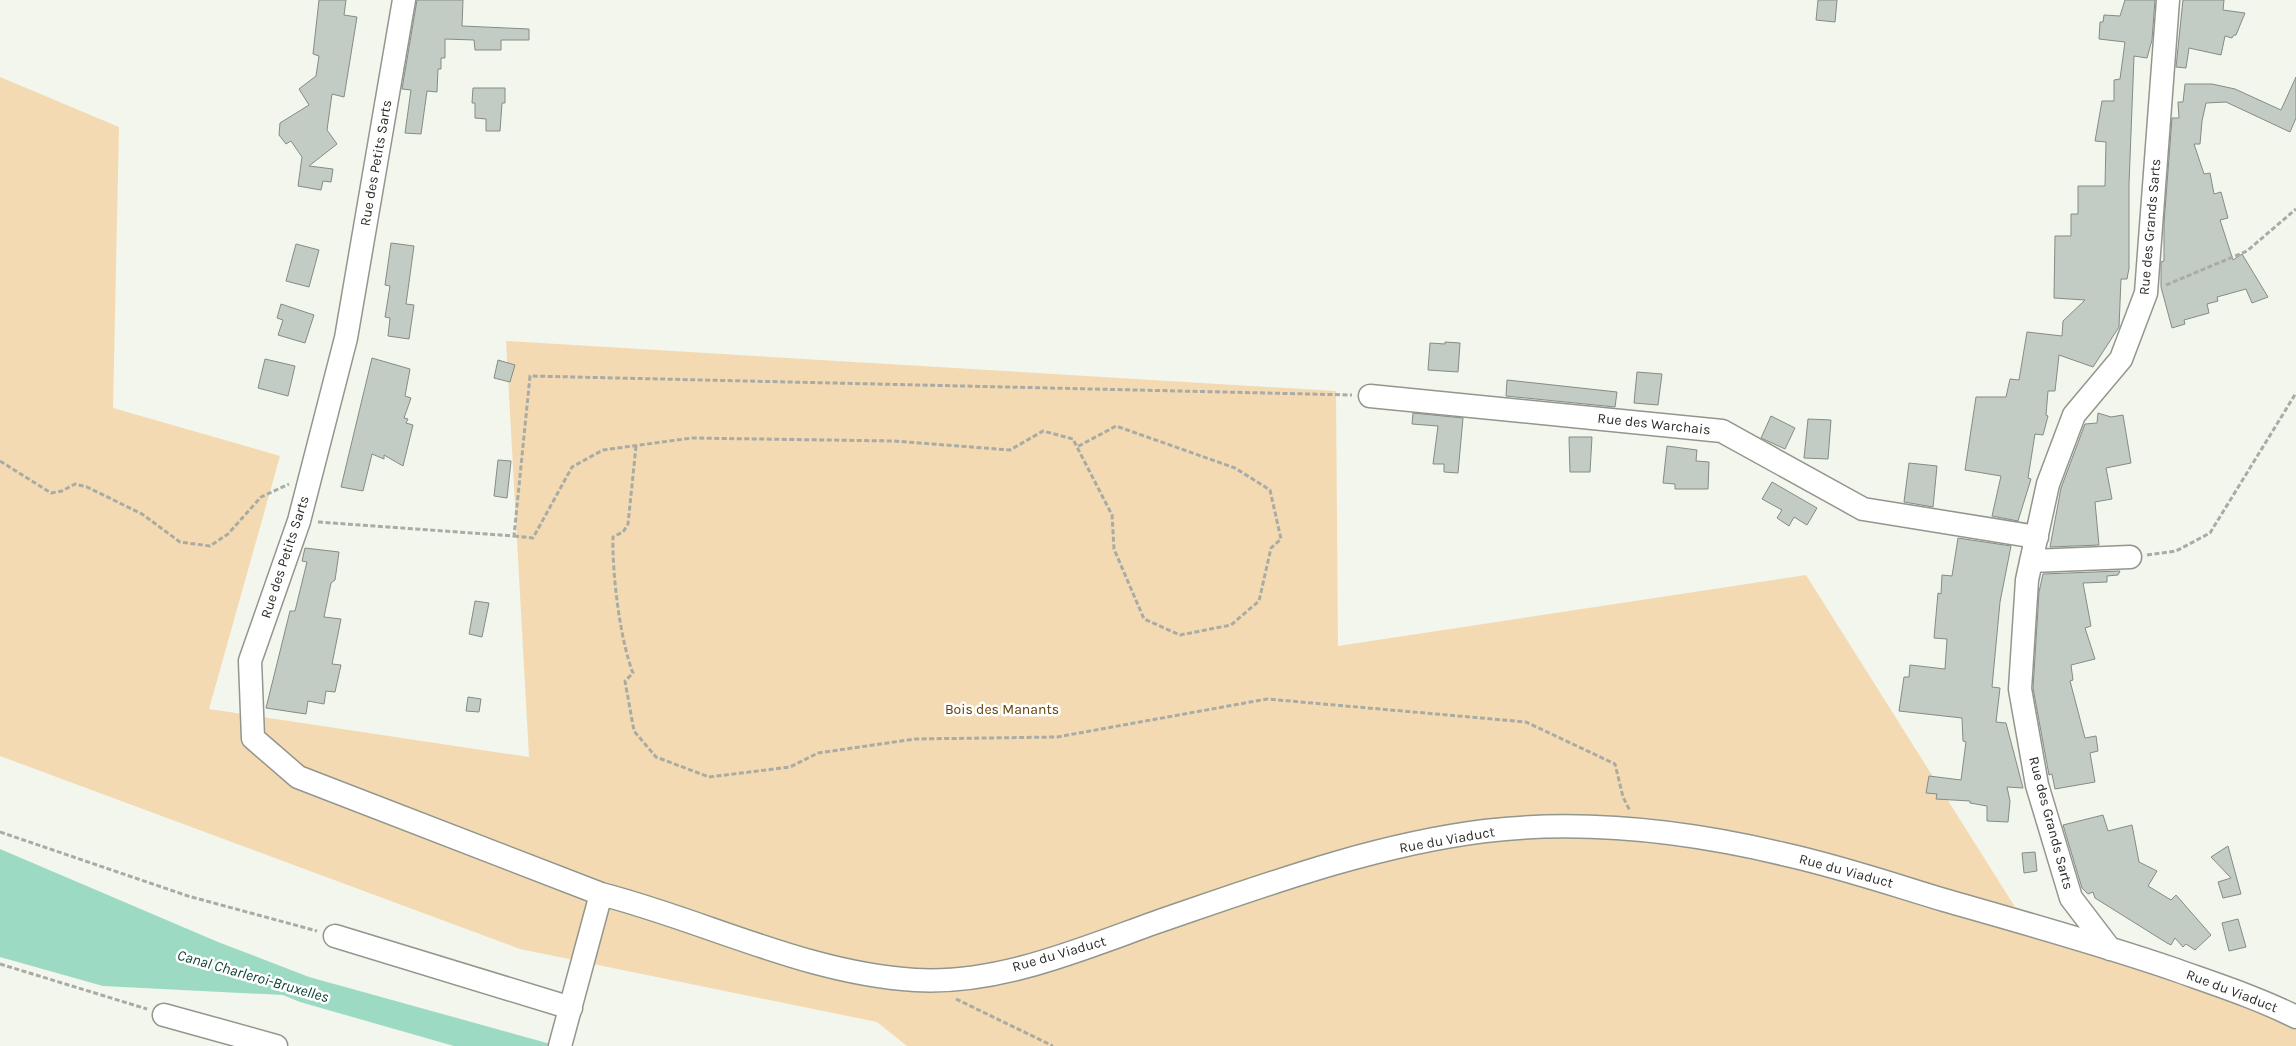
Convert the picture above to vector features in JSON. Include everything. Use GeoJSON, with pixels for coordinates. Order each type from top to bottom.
{"type":"FeatureCollection","features":[{"type":"Feature","properties":{"kind":"street","name":"Rue des Petits Sarts"},"geometry":{"type":"LineString","coordinates":[[404,0],[346,338],[299,521],[250,661],[253,738],[298,777],[601,894]]}},
{"type":"Feature","properties":{"kind":"street","name":"Rue des Grands Sarts"},"geometry":{"type":"LineString","coordinates":[[2110,948],[2071,898],[2037,785],[2020,689],[2027,580],[2048,484],[2074,414],[2121,359],[2146,293],[2168,0]]}},
{"type":"Feature","properties":{"kind":"street","name":"Rue des Warchais"},"geometry":{"type":"LineString","coordinates":[[1370,396],[1722,431],[1863,509],[2037,537]]}},
{"type":"Feature","properties":{"kind":"street"},"geometry":{"type":"LineString","coordinates":[[2031,561],[2130,557]]}},
{"type":"Feature","properties":{"kind":"street","name":"Rue du Viaduct"},"geometry":{"type":"LineString","coordinates":[[601,894],[638,903],[748,943],[823,965],[916,980],[966,978],[1077,951],[1250,890],[1399,847],[1486,831],[1567,827],[1638,828],[1786,854],[2110,948],[2258,998],[2296,1016]]}},
{"type":"Feature","properties":{"kind":"street"},"geometry":{"type":"LineString","coordinates":[[560,1045],[601,894]]}},
{"type":"Feature","properties":{"kind":"street","name":"Rue des Grands Sarts"},"geometry":{"type":"LineString","coordinates":[[2045,928],[2071,898]]}},
{"type":"Feature","properties":{"kind":"street"},"geometry":{"type":"LineString","coordinates":[[335,936],[571,1008]]}},
{"type":"Feature","properties":{"kind":"street"},"geometry":{"type":"LineString","coordinates":[[164,1015],[276,1046]]}},
{"type":"Feature","properties":{"kind":"path"},"geometry":{"type":"LineString","coordinates":[[2146,293],[2247,251],[2296,209]]}},
{"type":"Feature","properties":{"kind":"path"},"geometry":{"type":"LineString","coordinates":[[514,536],[530,376],[1370,396]]}},
{"type":"Feature","properties":{"kind":"path"},"geometry":{"type":"LineString","coordinates":[[2130,557],[2176,551],[2210,533],[2296,393]]}},
{"type":"Feature","properties":{"kind":"path"},"geometry":{"type":"LineString","coordinates":[[299,521],[533,538],[572,467],[603,450],[692,438],[894,441],[1010,450],[1043,431],[1073,438],[1077,447],[1112,515],[1114,549],[1144,619],[1180,635],[1231,625],[1259,601],[1271,548],[1281,539],[1270,490],[1235,468],[1116,426],[1077,447]]}},
{"type":"Feature","properties":{"kind":"path"},"geometry":{"type":"LineString","coordinates":[[636,446],[628,524],[623,532],[613,537],[612,554],[625,654],[633,673],[625,681],[634,731],[656,757],[665,761],[709,777],[790,767],[818,753],[915,738],[1057,737],[1267,699],[1526,722],[1615,764],[1623,797],[1638,828]]}},
{"type":"Feature","properties":{"kind":"path"},"geometry":{"type":"LineString","coordinates":[[0,461],[52,493],[62,492],[74,484],[88,487],[142,514],[180,542],[210,546],[228,534],[261,497],[312,473]]}},
{"type":"Feature","properties":{"kind":"path"},"geometry":{"type":"LineString","coordinates":[[0,832],[188,896],[335,936]]}},
{"type":"Feature","properties":{"kind":"path"},"geometry":{"type":"LineString","coordinates":[[0,964],[164,1015]]}},
{"type":"Feature","properties":{"kind":"path"},"geometry":{"type":"LineString","coordinates":[[950,997],[1053,1046]]}},
{"type":"Feature","properties":{"kind":"green space","name":"Bois des Manants"},"geometry":{"type":"Polygon","coordinates":[[[0,77],[119,127],[113,408],[280,456],[209,709],[529,757],[506,341],[1336,391],[1338,646],[1806,575],[2015,907],[2296,1004],[2296,1046],[907,1046],[877,1022],[520,949],[0,756],[0,77]]]}},
{"type":"Feature","properties":{"kind":"water","name":"Canal Charleroi-Bruxelles"},"geometry":{"type":"Polygon","coordinates":[[[0,849],[218,942],[309,977],[558,1046],[454,1046],[300,1002],[283,995],[103,986],[0,957],[0,849]]]}},
{"type":"Feature","properties":{"kind":"building"},"geometry":{"type":"Polygon","coordinates":[[[319,0],[346,0],[344,15],[357,17],[344,97],[332,94],[327,130],[337,144],[309,166],[333,169],[331,182],[323,181],[321,190],[298,186],[302,157],[291,141],[286,144],[279,135],[280,123],[309,105],[299,89],[316,76],[319,56],[313,54],[319,0]]]}},
{"type":"Feature","properties":{"kind":"building"},"geometry":{"type":"Polygon","coordinates":[[[417,0],[463,0],[462,26],[529,29],[529,40],[501,40],[501,50],[475,50],[474,40],[445,39],[445,58],[441,58],[441,69],[438,69],[437,92],[427,91],[421,134],[405,133],[411,90],[402,89],[417,0]]]}},
{"type":"Feature","properties":{"kind":"building"},"geometry":{"type":"Polygon","coordinates":[[[1818,0],[1837,0],[1835,22],[1816,20],[1818,0]]]}},
{"type":"Feature","properties":{"kind":"building"},"geometry":{"type":"Polygon","coordinates":[[[2125,0],[2155,0],[2152,40],[2147,58],[2134,56],[2129,184],[2129,268],[2127,279],[2121,279],[2119,327],[2093,367],[2059,355],[2055,391],[2048,391],[2046,415],[2048,416],[2043,435],[2035,434],[2028,478],[2031,479],[2018,521],[1992,516],[2001,476],[1965,470],[1976,397],[2006,397],[2010,379],[2019,380],[2027,332],[2062,336],[2063,321],[2085,300],[2054,298],[2055,236],[2071,236],[2071,214],[2078,214],[2078,186],[2105,186],[2106,142],[2095,141],[2102,101],[2114,101],[2114,80],[2120,79],[2125,42],[2099,39],[2100,22],[2103,22],[2104,15],[2120,16],[2125,0]]]}},
{"type":"Feature","properties":{"kind":"building"},"geometry":{"type":"Polygon","coordinates":[[[2183,0],[2224,0],[2223,10],[2245,13],[2236,35],[2232,38],[2225,36],[2221,55],[2189,48],[2186,68],[2176,67],[2183,0]]]}},
{"type":"Feature","properties":{"kind":"building"},"geometry":{"type":"Polygon","coordinates":[[[2296,77],[2296,118],[2290,132],[2226,102],[2206,103],[2200,144],[2194,144],[2204,174],[2210,173],[2214,194],[2221,192],[2228,218],[2220,220],[2233,260],[2242,254],[2268,297],[2252,303],[2246,289],[2217,297],[2218,301],[2207,304],[2209,313],[2184,320],[2185,324],[2172,328],[2161,287],[2161,262],[2164,261],[2164,223],[2172,118],[2179,118],[2178,102],[2183,102],[2185,84],[2212,84],[2235,89],[2281,110],[2296,77]]]}},
{"type":"Feature","properties":{"kind":"building"},"geometry":{"type":"Polygon","coordinates":[[[473,88],[505,88],[505,103],[502,103],[500,131],[486,131],[486,119],[475,118],[475,103],[472,103],[473,88]]]}},
{"type":"Feature","properties":{"kind":"building"},"geometry":{"type":"Polygon","coordinates":[[[391,243],[414,246],[406,304],[414,305],[409,339],[388,336],[390,318],[385,317],[390,286],[385,285],[391,243]]]}},
{"type":"Feature","properties":{"kind":"building"},"geometry":{"type":"Polygon","coordinates":[[[296,244],[319,250],[309,287],[286,281],[296,244]]]}},
{"type":"Feature","properties":{"kind":"building"},"geometry":{"type":"Polygon","coordinates":[[[281,304],[314,315],[305,343],[278,335],[283,320],[277,318],[281,304]]]}},
{"type":"Feature","properties":{"kind":"building"},"geometry":{"type":"Polygon","coordinates":[[[1445,342],[1460,343],[1458,372],[1428,370],[1430,343],[1445,344],[1445,342]]]}},
{"type":"Feature","properties":{"kind":"building"},"geometry":{"type":"Polygon","coordinates":[[[372,358],[410,369],[405,396],[411,398],[404,418],[408,419],[406,423],[413,425],[403,466],[384,455],[384,459],[372,454],[363,491],[341,487],[372,358]]]}},
{"type":"Feature","properties":{"kind":"building"},"geometry":{"type":"Polygon","coordinates":[[[265,359],[295,366],[288,396],[258,388],[265,359]]]}},
{"type":"Feature","properties":{"kind":"building"},"geometry":{"type":"Polygon","coordinates":[[[498,360],[515,365],[510,382],[494,378],[498,360]]]}},
{"type":"Feature","properties":{"kind":"building"},"geometry":{"type":"Polygon","coordinates":[[[1637,372],[1662,374],[1658,405],[1634,403],[1637,372]]]}},
{"type":"Feature","properties":{"kind":"building"},"geometry":{"type":"Polygon","coordinates":[[[1507,380],[1617,392],[1615,407],[1506,396],[1507,380]]]}},
{"type":"Feature","properties":{"kind":"building"},"geometry":{"type":"Polygon","coordinates":[[[1413,413],[1463,418],[1458,473],[1444,472],[1444,464],[1433,464],[1438,426],[1412,424],[1413,413]]]}},
{"type":"Feature","properties":{"kind":"building"},"geometry":{"type":"Polygon","coordinates":[[[2098,413],[2111,417],[2123,415],[2131,463],[2106,468],[2112,499],[2095,502],[2099,545],[2050,547],[2061,488],[2085,424],[2097,423],[2098,413]]]}},
{"type":"Feature","properties":{"kind":"building"},"geometry":{"type":"Polygon","coordinates":[[[1771,416],[1795,428],[1785,449],[1761,438],[1771,416]]]}},
{"type":"Feature","properties":{"kind":"building"},"geometry":{"type":"Polygon","coordinates":[[[1808,419],[1831,420],[1828,459],[1804,458],[1808,419]]]}},
{"type":"Feature","properties":{"kind":"building"},"geometry":{"type":"Polygon","coordinates":[[[1569,437],[1592,437],[1590,472],[1570,472],[1569,437]]]}},
{"type":"Feature","properties":{"kind":"building"},"geometry":{"type":"Polygon","coordinates":[[[1667,446],[1697,450],[1696,461],[1709,462],[1708,489],[1675,489],[1675,484],[1663,483],[1667,446]]]}},
{"type":"Feature","properties":{"kind":"building"},"geometry":{"type":"Polygon","coordinates":[[[498,460],[511,461],[507,498],[494,496],[498,460]]]}},
{"type":"Feature","properties":{"kind":"building"},"geometry":{"type":"Polygon","coordinates":[[[1909,463],[1937,466],[1933,507],[1904,502],[1909,463]]]}},
{"type":"Feature","properties":{"kind":"building"},"geometry":{"type":"Polygon","coordinates":[[[1772,482],[1817,508],[1807,525],[1794,517],[1789,526],[1777,518],[1782,510],[1762,499],[1772,482]]]}},
{"type":"Feature","properties":{"kind":"building"},"geometry":{"type":"Polygon","coordinates":[[[1958,538],[2011,546],[2000,602],[1992,687],[2000,688],[1996,722],[2006,723],[2023,788],[2007,787],[2010,801],[2008,822],[1987,821],[1987,806],[1970,803],[1970,801],[1936,799],[1937,794],[1926,793],[1929,776],[1961,780],[1966,742],[1963,741],[1962,718],[1899,711],[1904,677],[1909,677],[1910,665],[1945,669],[1947,639],[1934,638],[1938,593],[1941,594],[1942,575],[1952,576],[1958,538]]]}},
{"type":"Feature","properties":{"kind":"building"},"geometry":{"type":"Polygon","coordinates":[[[305,548],[339,552],[335,580],[331,583],[324,617],[341,619],[332,664],[341,665],[335,692],[326,691],[324,704],[308,701],[306,714],[266,708],[290,611],[295,611],[307,562],[302,561],[305,548]]]}},
{"type":"Feature","properties":{"kind":"building"},"geometry":{"type":"Polygon","coordinates":[[[2120,571],[2118,575],[2107,576],[2107,582],[2083,583],[2091,626],[2085,628],[2095,659],[2071,665],[2073,680],[2070,681],[2085,738],[2096,736],[2098,751],[2090,753],[2095,782],[2055,789],[2052,774],[2049,775],[2033,688],[2039,592],[2043,574],[2120,571]]]}},
{"type":"Feature","properties":{"kind":"building"},"geometry":{"type":"Polygon","coordinates":[[[475,601],[489,603],[482,637],[469,634],[475,601]]]}},
{"type":"Feature","properties":{"kind":"building"},"geometry":{"type":"Polygon","coordinates":[[[468,697],[481,699],[479,712],[466,711],[468,697]]]}},
{"type":"Feature","properties":{"kind":"building"},"geometry":{"type":"Polygon","coordinates":[[[2103,815],[2108,831],[2132,825],[2139,862],[2157,871],[2148,886],[2171,900],[2176,895],[2211,935],[2195,950],[2186,944],[2183,947],[2175,938],[2171,945],[2167,943],[2095,898],[2093,892],[2088,894],[2082,888],[2063,825],[2103,815]]]}},
{"type":"Feature","properties":{"kind":"building"},"geometry":{"type":"Polygon","coordinates":[[[2228,846],[2241,894],[2223,898],[2218,882],[2231,878],[2211,857],[2228,846]]]}},
{"type":"Feature","properties":{"kind":"building"},"geometry":{"type":"Polygon","coordinates":[[[2035,852],[2037,871],[2024,873],[2022,853],[2035,852]]]}},
{"type":"Feature","properties":{"kind":"building"},"geometry":{"type":"Polygon","coordinates":[[[2238,919],[2246,947],[2229,951],[2222,923],[2238,919]]]}}]}
